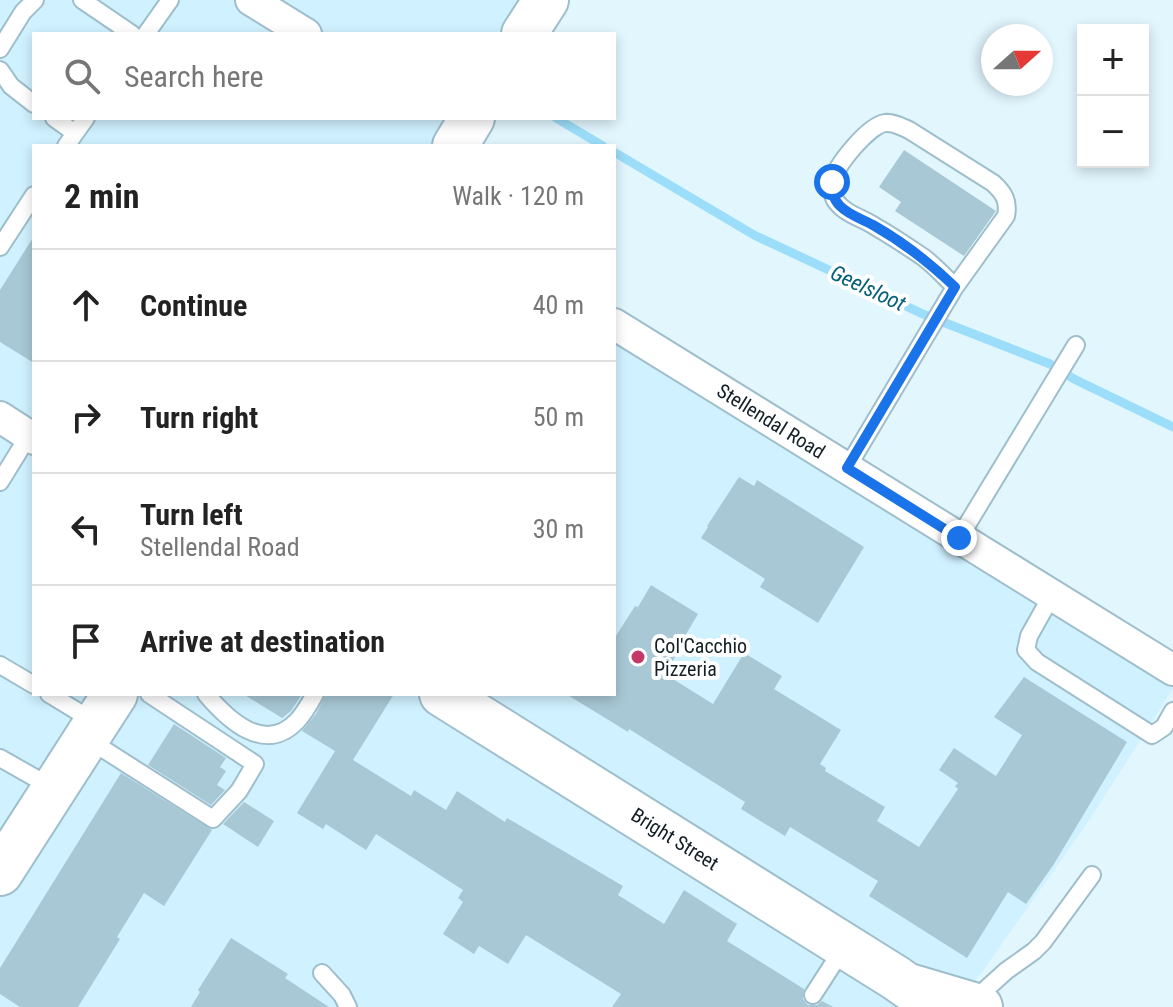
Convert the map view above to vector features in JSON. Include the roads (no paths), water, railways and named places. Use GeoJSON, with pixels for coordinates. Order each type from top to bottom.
{"type":"FeatureCollection","features":[{"type":"Feature","properties":{"kind":"street"},"geometry":{"type":"LineString","coordinates":[[251,0],[303,32]]}},
{"type":"Feature","properties":{"kind":"street"},"geometry":{"type":"LineString","coordinates":[[525,32],[546,0]]}},
{"type":"Feature","properties":{"kind":"street","name":"Stellendal Road"},"geometry":{"type":"LineString","coordinates":[[616,325],[1173,670]]}},
{"type":"Feature","properties":{"kind":"street"},"geometry":{"type":"LineString","coordinates":[[0,417],[32,437]]}},
{"type":"Feature","properties":{"kind":"street","name":"Bright Street"},"geometry":{"type":"LineString","coordinates":[[445,696],[845,946],[949,1001]]}},
{"type":"Feature","properties":{"kind":"street"},"geometry":{"type":"LineString","coordinates":[[0,873],[100,719]]}},
{"type":"Feature","properties":{"kind":"lane"},"geometry":{"type":"LineString","coordinates":[[0,49],[23,12],[35,0]]}},
{"type":"Feature","properties":{"kind":"lane"},"geometry":{"type":"LineString","coordinates":[[82,0],[129,32]]}},
{"type":"Feature","properties":{"kind":"lane"},"geometry":{"type":"LineString","coordinates":[[147,32],[170,0]]}},
{"type":"Feature","properties":{"kind":"lane"},"geometry":{"type":"LineString","coordinates":[[0,70],[11,86],[32,102]]}},
{"type":"Feature","properties":{"kind":"lane"},"geometry":{"type":"LineString","coordinates":[[56,120],[71,139],[85,120]]}},
{"type":"Feature","properties":{"kind":"lane"},"geometry":{"type":"LineString","coordinates":[[847,468],[955,287],[1006,216],[1006,199],[1002,190],[993,183],[897,124],[885,123],[875,127],[838,168],[832,182],[836,202],[844,210],[874,225],[924,258],[955,287]]}},
{"type":"Feature","properties":{"kind":"lane"},"geometry":{"type":"LineString","coordinates":[[0,247],[32,198]]}},
{"type":"Feature","properties":{"kind":"lane"},"geometry":{"type":"LineString","coordinates":[[959,538],[1076,345]]}},
{"type":"Feature","properties":{"kind":"lane"},"geometry":{"type":"LineString","coordinates":[[0,482],[32,437]]}},
{"type":"Feature","properties":{"kind":"lane"},"geometry":{"type":"LineString","coordinates":[[1052,595],[1029,636],[1026,650],[1037,662],[1152,735],[1164,727],[1173,711]]}},
{"type":"Feature","properties":{"kind":"lane"},"geometry":{"type":"LineString","coordinates":[[0,665],[32,684]]}},
{"type":"Feature","properties":{"kind":"lane"},"geometry":{"type":"LineString","coordinates":[[53,696],[100,719],[213,819],[239,791],[255,764],[152,696]]}},
{"type":"Feature","properties":{"kind":"lane"},"geometry":{"type":"LineString","coordinates":[[208,696],[231,722],[255,734],[276,735],[297,722],[314,696]]}},
{"type":"Feature","properties":{"kind":"lane"},"geometry":{"type":"LineString","coordinates":[[0,758],[55,788]]}},
{"type":"Feature","properties":{"kind":"lane"},"geometry":{"type":"LineString","coordinates":[[949,1001],[1006,971],[1034,951],[1092,875]]}},
{"type":"Feature","properties":{"kind":"lane"},"geometry":{"type":"LineString","coordinates":[[813,995],[845,946]]}},
{"type":"Feature","properties":{"kind":"lane"},"geometry":{"type":"LineString","coordinates":[[322,973],[342,995],[348,1007]]}},
{"type":"Feature","properties":{"kind":"waterway","name":"Geelsloot"},"geometry":{"type":"LineString","coordinates":[[559,120],[600,144]]}},
{"type":"Feature","properties":{"kind":"waterway","name":"Geelsloot"},"geometry":{"type":"LineString","coordinates":[[616,153],[754,235],[925,315],[1050,364],[1074,379],[1173,427]]}},
{"type":"Feature","properties":{"kind":"place","name":"Col'Cacchio Pizzeria"},"geometry":{"type":"Point","coordinates":[638,657]}}]}
